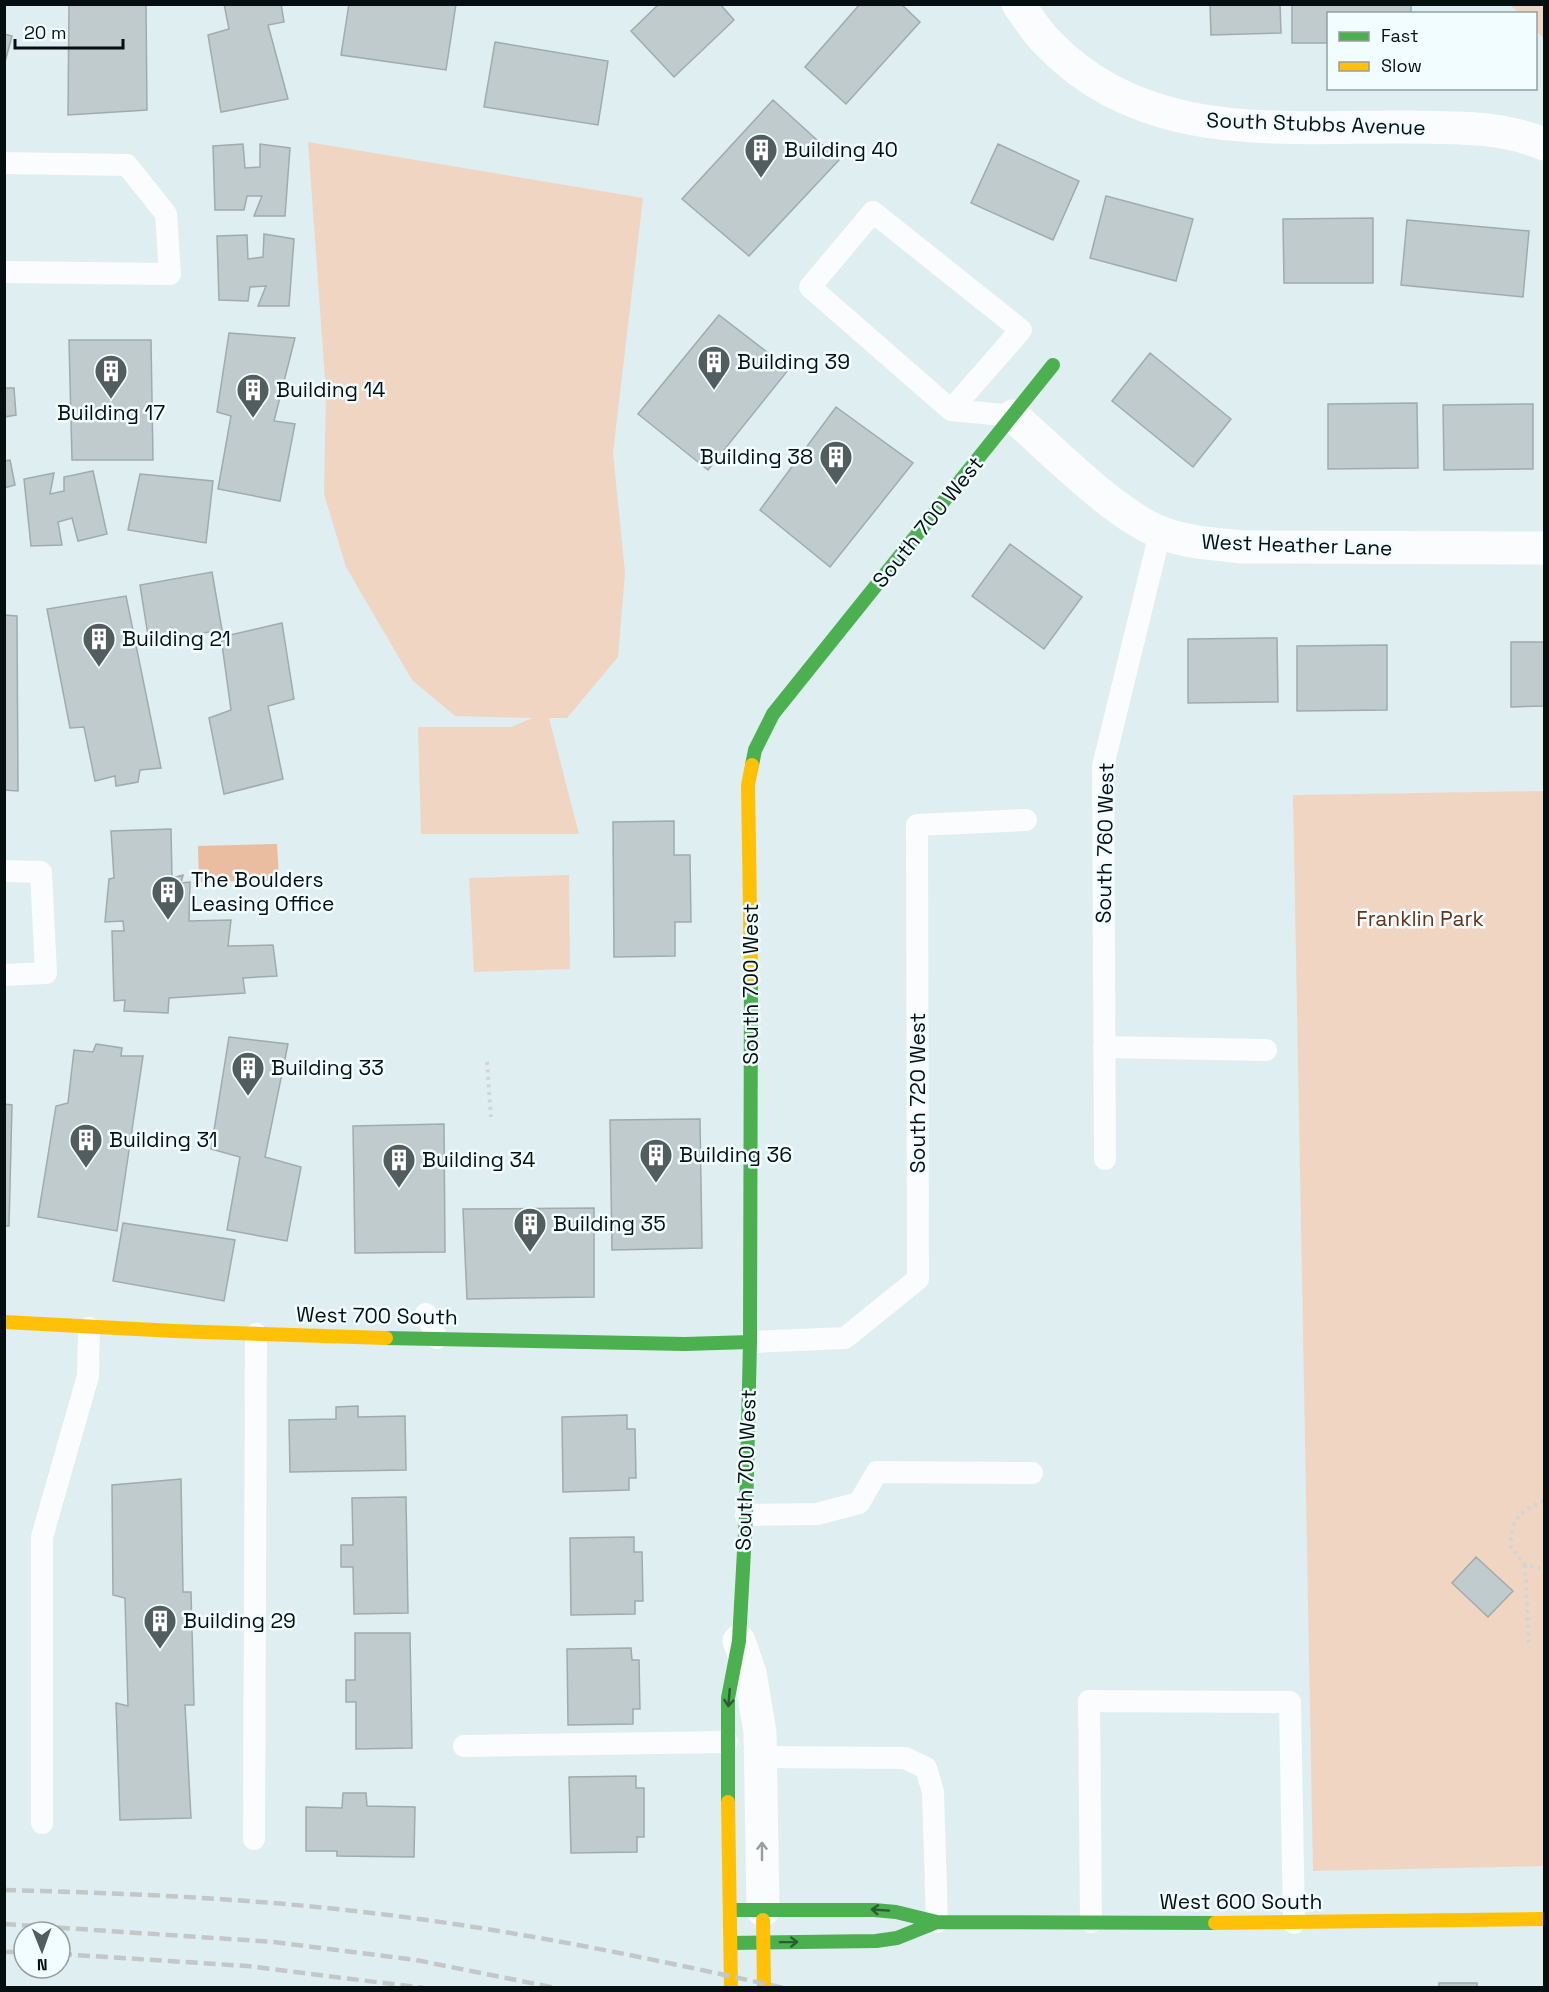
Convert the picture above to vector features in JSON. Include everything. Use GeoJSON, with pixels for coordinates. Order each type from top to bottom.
{"type":"FeatureCollection","features":[{"type":"Feature","properties":{"kind":"street","name":"South Stubbs Avenue"},"geometry":{"type":"LineString","coordinates":[[1018,4],[1046,41],[1088,77],[1127,99],[1174,117],[1223,126],[1488,128],[1527,137],[1545,144]]}},
{"type":"Feature","properties":{"kind":"street"},"geometry":{"type":"LineString","coordinates":[[1013,416],[1053,365]]}},
{"type":"Feature","properties":{"kind":"street","name":"West Heather Lane"},"geometry":{"type":"LineString","coordinates":[[1013,416],[1125,513],[1160,533],[1194,542],[1244,547],[1545,548]]}},
{"type":"Feature","properties":{"kind":"street","name":"South 700 West"},"geometry":{"type":"LineString","coordinates":[[731,1988],[728,1698],[739,1641],[746,1515],[750,1342],[752,1052],[748,785],[755,750],[773,714],[1013,416]]}},
{"type":"Feature","properties":{"kind":"street","name":"West 700 South"},"geometry":{"type":"LineString","coordinates":[[4,1322],[88,1328],[256,1334],[685,1344],[750,1342]]}},
{"type":"Feature","properties":{"kind":"street","name":"South 700 West"},"geometry":{"type":"LineString","coordinates":[[739,1641],[757,1707],[761,1757],[764,1988]]}},
{"type":"Feature","properties":{"kind":"street","name":"West 600 South"},"geometry":{"type":"LineString","coordinates":[[730,1910],[874,1910],[896,1912],[937,1922],[1294,1923],[1545,1919]]}},
{"type":"Feature","properties":{"kind":"street","name":"West 600 South"},"geometry":{"type":"LineString","coordinates":[[731,1943],[876,1941],[897,1938],[937,1922]]}},
{"type":"Feature","properties":{"kind":"lane"},"geometry":{"type":"LineString","coordinates":[[4,163],[127,165],[166,214],[170,274],[4,272]]}},
{"type":"Feature","properties":{"kind":"lane"},"geometry":{"type":"LineString","coordinates":[[951,410],[1021,330],[873,212],[810,287],[951,410],[1013,416]]}},
{"type":"Feature","properties":{"kind":"lane","name":"South 760 West"},"geometry":{"type":"LineString","coordinates":[[1105,1159],[1103,766],[1160,533]]}},
{"type":"Feature","properties":{"kind":"lane","name":"South 720 West"},"geometry":{"type":"LineString","coordinates":[[750,1342],[845,1338],[918,1279],[917,825],[1026,820]]}},
{"type":"Feature","properties":{"kind":"lane"},"geometry":{"type":"LineString","coordinates":[[4,871],[41,872],[46,973],[4,975]]}},
{"type":"Feature","properties":{"kind":"lane"},"geometry":{"type":"LineString","coordinates":[[1104,1047],[1266,1050]]}},
{"type":"Feature","properties":{"kind":"lane"},"geometry":{"type":"LineString","coordinates":[[426,1314],[437,1338]]}},
{"type":"Feature","properties":{"kind":"lane"},"geometry":{"type":"LineString","coordinates":[[42,1823],[42,1537],[88,1376],[88,1328]]}},
{"type":"Feature","properties":{"kind":"lane"},"geometry":{"type":"LineString","coordinates":[[255,1839],[256,1334]]}},
{"type":"Feature","properties":{"kind":"lane"},"geometry":{"type":"LineString","coordinates":[[746,1515],[818,1514],[859,1503],[877,1472],[1032,1473]]}},
{"type":"Feature","properties":{"kind":"lane"},"geometry":{"type":"LineString","coordinates":[[1091,1922],[1089,1701],[1290,1702],[1294,1923]]}},
{"type":"Feature","properties":{"kind":"lane"},"geometry":{"type":"LineString","coordinates":[[464,1746],[727,1742]]}},
{"type":"Feature","properties":{"kind":"lane"},"geometry":{"type":"LineString","coordinates":[[761,1757],[905,1758],[926,1768],[933,1791],[937,1922]]}},
{"type":"Feature","properties":{"kind":"path"},"geometry":{"type":"LineString","coordinates":[[487,1062],[490,1117]]}},
{"type":"Feature","properties":{"kind":"path"},"geometry":{"type":"LineString","coordinates":[[1529,1648],[1525,1565],[1510,1547],[1511,1527],[1525,1510],[1545,1501]]}},
{"type":"Feature","properties":{"kind":"path"},"geometry":{"type":"LineString","coordinates":[[1525,1565],[1545,1569]]}},
{"type":"Feature","properties":{"kind":"green space"},"geometry":{"type":"Polygon","coordinates":[[[1510,5],[1544,5],[1544,39],[1537,31],[1537,12],[1518,12],[1510,5]]]}},
{"type":"Feature","properties":{"kind":"green space"},"geometry":{"type":"Polygon","coordinates":[[[308,142],[643,198],[613,453],[625,573],[618,657],[567,718],[549,718],[579,834],[421,834],[418,727],[511,727],[532,718],[455,716],[412,680],[346,567],[324,494],[326,393],[308,142]]]}},
{"type":"Feature","properties":{"kind":"green space","name":"Franklin Park"},"geometry":{"type":"Polygon","coordinates":[[[1544,791],[1544,1866],[1313,1871],[1293,795],[1544,791]]]}},
{"type":"Feature","properties":{"kind":"green space"},"geometry":{"type":"Polygon","coordinates":[[[569,875],[570,969],[474,972],[469,878],[569,875]]]}},
{"type":"Feature","properties":{"kind":"shaded area"},"geometry":{"type":"Polygon","coordinates":[[[277,844],[279,880],[199,882],[198,846],[277,844]]]}},
{"type":"Feature","properties":{"kind":"building"},"geometry":{"type":"Polygon","coordinates":[[[69,4],[146,4],[147,110],[68,115],[69,4]]]}},
{"type":"Feature","properties":{"kind":"building"},"geometry":{"type":"Polygon","coordinates":[[[224,4],[281,4],[284,22],[268,25],[288,99],[221,112],[208,35],[229,29],[224,4]]]}},
{"type":"Feature","properties":{"kind":"building"},"geometry":{"type":"Polygon","coordinates":[[[349,4],[456,4],[446,70],[341,55],[349,4]]]}},
{"type":"Feature","properties":{"kind":"building"},"geometry":{"type":"Polygon","coordinates":[[[659,4],[720,4],[734,20],[674,77],[631,31],[659,4]]]}},
{"type":"Feature","properties":{"kind":"building"},"geometry":{"type":"Polygon","coordinates":[[[860,4],[901,4],[920,22],[846,104],[805,67],[860,4]]]}},
{"type":"Feature","properties":{"kind":"building"},"geometry":{"type":"Polygon","coordinates":[[[1210,4],[1280,4],[1281,33],[1211,35],[1210,4]]]}},
{"type":"Feature","properties":{"kind":"building"},"geometry":{"type":"Polygon","coordinates":[[[1292,4],[1411,4],[1411,12],[1327,12],[1327,43],[1292,43],[1292,4]]]}},
{"type":"Feature","properties":{"kind":"building"},"geometry":{"type":"Polygon","coordinates":[[[4,34],[12,36],[5,62],[4,62],[4,34]]]}},
{"type":"Feature","properties":{"kind":"building"},"geometry":{"type":"Polygon","coordinates":[[[495,42],[608,61],[598,125],[484,107],[495,42]]]}},
{"type":"Feature","properties":{"kind":"building","name":"Building 40"},"geometry":{"type":"Polygon","coordinates":[[[773,100],[839,160],[749,256],[682,199],[773,100]]]}},
{"type":"Feature","properties":{"kind":"building"},"geometry":{"type":"Polygon","coordinates":[[[243,144],[245,168],[260,167],[260,144],[290,148],[285,216],[254,216],[262,196],[247,196],[244,210],[215,210],[213,146],[243,144]]]}},
{"type":"Feature","properties":{"kind":"building"},"geometry":{"type":"Polygon","coordinates":[[[998,144],[1079,181],[1053,240],[971,203],[998,144]]]}},
{"type":"Feature","properties":{"kind":"building"},"geometry":{"type":"Polygon","coordinates":[[[1106,196],[1193,219],[1176,281],[1090,258],[1106,196]]]}},
{"type":"Feature","properties":{"kind":"building"},"geometry":{"type":"Polygon","coordinates":[[[1373,218],[1373,283],[1284,283],[1283,219],[1373,218]]]}},
{"type":"Feature","properties":{"kind":"building"},"geometry":{"type":"Polygon","coordinates":[[[1407,220],[1529,231],[1523,297],[1401,285],[1407,220]]]}},
{"type":"Feature","properties":{"kind":"building"},"geometry":{"type":"Polygon","coordinates":[[[264,234],[294,239],[289,306],[258,306],[266,286],[250,287],[248,301],[219,300],[217,236],[247,235],[248,259],[263,257],[264,234]]]}},
{"type":"Feature","properties":{"kind":"building","name":"Building 39"},"geometry":{"type":"Polygon","coordinates":[[[719,315],[789,369],[708,470],[638,414],[719,315]]]}},
{"type":"Feature","properties":{"kind":"building","name":"Building 14"},"geometry":{"type":"Polygon","coordinates":[[[229,333],[295,338],[274,421],[295,424],[280,501],[218,489],[231,416],[217,412],[229,333]]]}},
{"type":"Feature","properties":{"kind":"building","name":"Building 17"},"geometry":{"type":"Polygon","coordinates":[[[69,340],[151,340],[153,460],[72,460],[69,340]]]}},
{"type":"Feature","properties":{"kind":"building"},"geometry":{"type":"Polygon","coordinates":[[[1150,353],[1231,419],[1193,467],[1112,401],[1150,353]]]}},
{"type":"Feature","properties":{"kind":"building"},"geometry":{"type":"Polygon","coordinates":[[[4,388],[14,388],[16,415],[4,417],[4,388]]]}},
{"type":"Feature","properties":{"kind":"building"},"geometry":{"type":"Polygon","coordinates":[[[1417,403],[1418,468],[1328,469],[1328,404],[1417,403]]]}},
{"type":"Feature","properties":{"kind":"building"},"geometry":{"type":"Polygon","coordinates":[[[1533,404],[1533,469],[1444,470],[1443,405],[1533,404]]]}},
{"type":"Feature","properties":{"kind":"building","name":"Building 38"},"geometry":{"type":"Polygon","coordinates":[[[836,407],[913,463],[830,567],[760,510],[836,407]]]}},
{"type":"Feature","properties":{"kind":"building"},"geometry":{"type":"Polygon","coordinates":[[[10,460],[15,485],[4,488],[4,461],[10,460]]]}},
{"type":"Feature","properties":{"kind":"building"},"geometry":{"type":"Polygon","coordinates":[[[93,471],[107,534],[78,541],[72,518],[58,522],[62,545],[31,546],[24,479],[54,473],[50,494],[64,491],[64,477],[93,471]]]}},
{"type":"Feature","properties":{"kind":"building"},"geometry":{"type":"Polygon","coordinates":[[[140,474],[213,481],[206,543],[128,530],[140,474]]]}},
{"type":"Feature","properties":{"kind":"building"},"geometry":{"type":"Polygon","coordinates":[[[1010,544],[1082,597],[1044,649],[972,596],[1010,544]]]}},
{"type":"Feature","properties":{"kind":"building"},"geometry":{"type":"Polygon","coordinates":[[[212,572],[222,630],[149,642],[140,585],[212,572]]]}},
{"type":"Feature","properties":{"kind":"building","name":"Building 21"},"geometry":{"type":"Polygon","coordinates":[[[126,596],[161,768],[140,770],[138,782],[116,786],[115,776],[95,781],[84,727],[70,728],[47,609],[126,596]]]}},
{"type":"Feature","properties":{"kind":"building"},"geometry":{"type":"Polygon","coordinates":[[[4,615],[17,616],[18,791],[4,790],[4,615]]]}},
{"type":"Feature","properties":{"kind":"building"},"geometry":{"type":"Polygon","coordinates":[[[282,623],[294,699],[268,706],[283,779],[224,794],[209,718],[231,710],[221,637],[282,623]]]}},
{"type":"Feature","properties":{"kind":"building"},"geometry":{"type":"Polygon","coordinates":[[[1277,638],[1278,702],[1188,703],[1188,639],[1277,638]]]}},
{"type":"Feature","properties":{"kind":"building"},"geometry":{"type":"Polygon","coordinates":[[[1511,642],[1544,642],[1544,706],[1511,707],[1511,642]]]}},
{"type":"Feature","properties":{"kind":"building"},"geometry":{"type":"Polygon","coordinates":[[[1387,645],[1387,710],[1297,711],[1297,646],[1387,645]]]}},
{"type":"Feature","properties":{"kind":"building"},"geometry":{"type":"Polygon","coordinates":[[[674,821],[674,855],[690,855],[691,922],[675,922],[675,956],[614,957],[613,822],[674,821]]]}},
{"type":"Feature","properties":{"kind":"building","name":"The Boulders Leasing Office"},"geometry":{"type":"Polygon","coordinates":[[[171,829],[172,878],[183,875],[181,883],[190,882],[189,921],[231,920],[228,946],[273,945],[277,976],[243,978],[245,993],[169,998],[168,1013],[124,1011],[125,1000],[114,1001],[112,931],[124,931],[123,921],[105,922],[109,879],[114,878],[111,831],[171,829]]]}},
{"type":"Feature","properties":{"kind":"building","name":"Building 33"},"geometry":{"type":"Polygon","coordinates":[[[229,1037],[288,1044],[265,1157],[301,1167],[287,1241],[227,1230],[240,1157],[211,1149],[229,1037]]]}},
{"type":"Feature","properties":{"kind":"building","name":"Building 31"},"geometry":{"type":"Polygon","coordinates":[[[96,1044],[122,1048],[121,1056],[143,1056],[117,1231],[38,1217],[56,1106],[68,1103],[74,1050],[93,1052],[96,1044]]]}},
{"type":"Feature","properties":{"kind":"building"},"geometry":{"type":"Polygon","coordinates":[[[4,1104],[12,1105],[9,1226],[4,1226],[4,1104]]]}},
{"type":"Feature","properties":{"kind":"building","name":"Building 36"},"geometry":{"type":"Polygon","coordinates":[[[700,1119],[702,1248],[612,1250],[610,1120],[700,1119]]]}},
{"type":"Feature","properties":{"kind":"building","name":"Building 34"},"geometry":{"type":"Polygon","coordinates":[[[444,1124],[445,1252],[355,1253],[353,1126],[444,1124]]]}},
{"type":"Feature","properties":{"kind":"building","name":"Building 35"},"geometry":{"type":"Polygon","coordinates":[[[594,1208],[594,1297],[467,1299],[463,1209],[594,1208]]]}},
{"type":"Feature","properties":{"kind":"building"},"geometry":{"type":"Polygon","coordinates":[[[123,1223],[235,1240],[224,1301],[113,1281],[123,1223]]]}},
{"type":"Feature","properties":{"kind":"building"},"geometry":{"type":"Polygon","coordinates":[[[358,1406],[358,1417],[405,1416],[406,1470],[290,1472],[289,1420],[336,1419],[336,1407],[358,1406]]]}},
{"type":"Feature","properties":{"kind":"building"},"geometry":{"type":"Polygon","coordinates":[[[627,1415],[627,1429],[635,1429],[636,1478],[629,1478],[629,1490],[563,1492],[562,1417],[627,1415]]]}},
{"type":"Feature","properties":{"kind":"building","name":"Building 29"},"geometry":{"type":"Polygon","coordinates":[[[181,1479],[183,1592],[191,1592],[194,1705],[185,1705],[191,1818],[120,1820],[116,1703],[128,1706],[125,1598],[113,1595],[112,1485],[181,1479]]]}},
{"type":"Feature","properties":{"kind":"building"},"geometry":{"type":"Polygon","coordinates":[[[406,1497],[408,1613],[354,1614],[353,1567],[341,1567],[341,1545],[353,1545],[352,1498],[406,1497]]]}},
{"type":"Feature","properties":{"kind":"building"},"geometry":{"type":"Polygon","coordinates":[[[634,1537],[634,1552],[642,1552],[643,1601],[635,1601],[635,1614],[571,1615],[570,1538],[634,1537]]]}},
{"type":"Feature","properties":{"kind":"building"},"geometry":{"type":"Polygon","coordinates":[[[1476,1557],[1513,1591],[1488,1617],[1452,1583],[1476,1557]]]}},
{"type":"Feature","properties":{"kind":"building"},"geometry":{"type":"Polygon","coordinates":[[[355,1633],[410,1633],[412,1748],[356,1749],[356,1702],[346,1702],[346,1680],[355,1680],[355,1633]]]}},
{"type":"Feature","properties":{"kind":"building"},"geometry":{"type":"Polygon","coordinates":[[[631,1648],[632,1660],[639,1660],[640,1709],[633,1709],[633,1724],[568,1725],[567,1649],[631,1648]]]}},
{"type":"Feature","properties":{"kind":"building"},"geometry":{"type":"Polygon","coordinates":[[[636,1776],[636,1788],[644,1788],[644,1837],[637,1837],[637,1852],[571,1853],[569,1777],[636,1776]]]}},
{"type":"Feature","properties":{"kind":"building"},"geometry":{"type":"Polygon","coordinates":[[[343,1793],[366,1793],[367,1806],[415,1807],[414,1857],[337,1856],[337,1851],[306,1851],[306,1807],[342,1808],[343,1793]]]}},
{"type":"Feature","properties":{"kind":"building"},"geometry":{"type":"Polygon","coordinates":[[[1439,1983],[1477,1983],[1477,1988],[1439,1988],[1439,1983]]]}},
{"type":"Feature","properties":{"kind":"railway"},"geometry":{"type":"LineString","coordinates":[[4,1890],[229,1900],[318,1907],[416,1919],[575,1944],[784,1988]]}},
{"type":"Feature","properties":{"kind":"railway"},"geometry":{"type":"LineString","coordinates":[[4,1924],[274,1942],[416,1960],[556,1988]]}},
{"type":"Feature","properties":{"kind":"railway"},"geometry":{"type":"LineString","coordinates":[[4,1952],[12,1952]]}},
{"type":"Feature","properties":{"kind":"railway"},"geometry":{"type":"LineString","coordinates":[[72,1955],[247,1966],[424,1988]]}},
{"type":"Feature","properties":{"kind":"traffic: fast"},"geometry":{"type":"LineString","coordinates":[[752,765],[755,750],[773,714],[1053,365]]}},
{"type":"Feature","properties":{"kind":"traffic: fast"},"geometry":{"type":"LineString","coordinates":[[728,1802],[728,1698],[739,1641],[746,1515],[750,1342],[751,974]]}},
{"type":"Feature","properties":{"kind":"traffic: fast"},"geometry":{"type":"LineString","coordinates":[[386,1338],[685,1344],[750,1342]]}},
{"type":"Feature","properties":{"kind":"traffic: fast"},"geometry":{"type":"LineString","coordinates":[[730,1910],[874,1910],[896,1912],[937,1922],[1215,1923]]}},
{"type":"Feature","properties":{"kind":"traffic: fast"},"geometry":{"type":"LineString","coordinates":[[731,1943],[876,1941],[897,1938],[937,1922]]}},
{"type":"Feature","properties":{"kind":"traffic: slow"},"geometry":{"type":"LineString","coordinates":[[751,974],[748,785],[752,765]]}},
{"type":"Feature","properties":{"kind":"traffic: slow"},"geometry":{"type":"LineString","coordinates":[[4,1322],[174,1331],[386,1338]]}},
{"type":"Feature","properties":{"kind":"traffic: slow"},"geometry":{"type":"LineString","coordinates":[[728,1802],[731,1988]]}},
{"type":"Feature","properties":{"kind":"traffic: slow"},"geometry":{"type":"LineString","coordinates":[[1215,1923],[1544,1919]]}},
{"type":"Feature","properties":{"kind":"traffic: slow"},"geometry":{"type":"LineString","coordinates":[[763,1920],[764,1988]]}},
{"type":"Feature","properties":{"kind":"place","name":"Building 40"},"geometry":{"type":"Point","coordinates":[761,179]}},
{"type":"Feature","properties":{"kind":"place","name":"Building 39"},"geometry":{"type":"Point","coordinates":[714,391]}},
{"type":"Feature","properties":{"kind":"place","name":"Building 17"},"geometry":{"type":"Point","coordinates":[111,400]}},
{"type":"Feature","properties":{"kind":"place","name":"Building 14"},"geometry":{"type":"Point","coordinates":[253,419]}},
{"type":"Feature","properties":{"kind":"place","name":"Building 38"},"geometry":{"type":"Point","coordinates":[836,486]}},
{"type":"Feature","properties":{"kind":"place","name":"Building 21"},"geometry":{"type":"Point","coordinates":[99,668]}},
{"type":"Feature","properties":{"kind":"place","name":"The Boulders Leasing Office"},"geometry":{"type":"Point","coordinates":[168,921]}},
{"type":"Feature","properties":{"kind":"place","name":"Building 33"},"geometry":{"type":"Point","coordinates":[248,1097]}},
{"type":"Feature","properties":{"kind":"place","name":"Building 31"},"geometry":{"type":"Point","coordinates":[86,1169]}},
{"type":"Feature","properties":{"kind":"place","name":"Building 36"},"geometry":{"type":"Point","coordinates":[656,1184]}},
{"type":"Feature","properties":{"kind":"place","name":"Building 34"},"geometry":{"type":"Point","coordinates":[399,1189]}},
{"type":"Feature","properties":{"kind":"place","name":"Building 35"},"geometry":{"type":"Point","coordinates":[530,1253]}},
{"type":"Feature","properties":{"kind":"place","name":"Building 29"},"geometry":{"type":"Point","coordinates":[160,1650]}}]}
